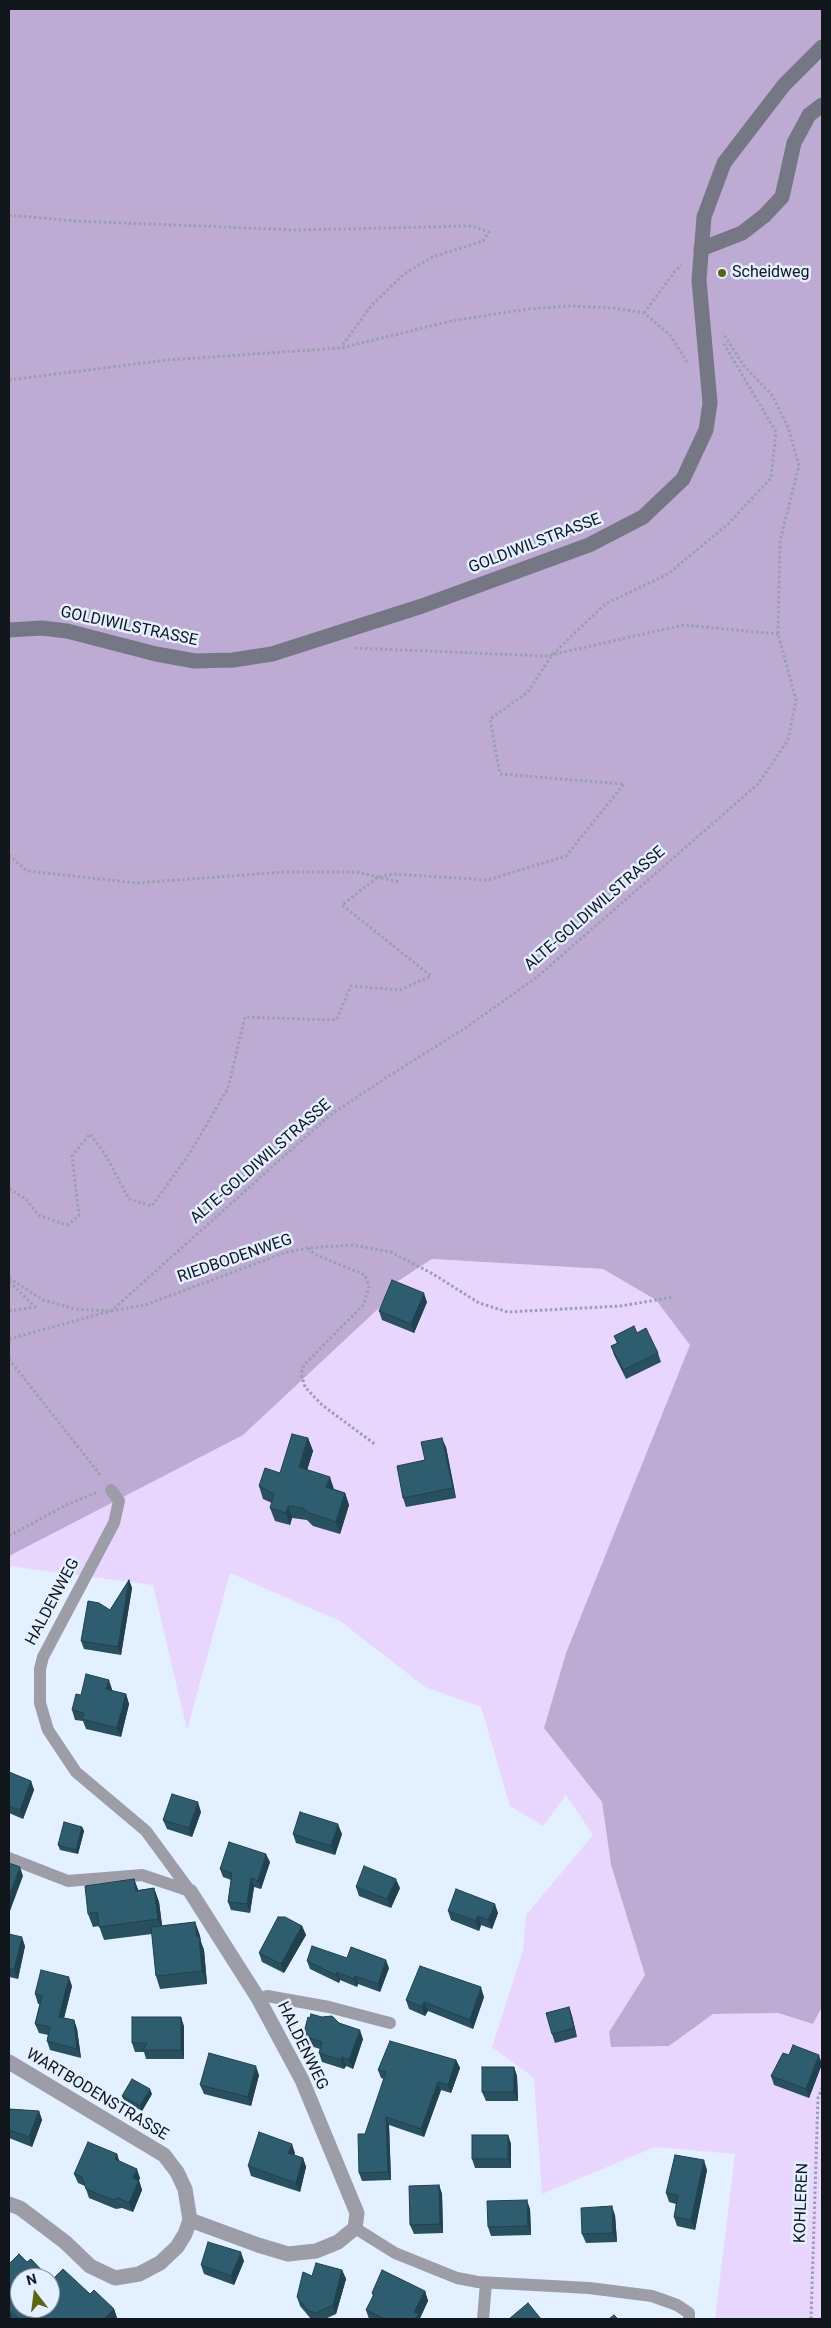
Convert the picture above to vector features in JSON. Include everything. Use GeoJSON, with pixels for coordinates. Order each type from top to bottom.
{"type":"FeatureCollection","features":[{"type":"Feature","properties":{"kind":"street","name":"GOLDIWILSTRASSE"},"geometry":{"type":"LineString","coordinates":[[9,630],[42,628],[67,630],[156,654],[195,661],[233,660],[272,654],[422,606],[589,545],[643,517],[683,479],[706,430],[710,404],[699,296],[701,249],[704,217],[724,163],[784,85],[822,47]]}},
{"type":"Feature","properties":{"kind":"street"},"geometry":{"type":"LineString","coordinates":[[701,249],[742,233],[764,216],[782,196],[794,143],[809,115],[822,105]]}},
{"type":"Feature","properties":{"kind":"street","name":"HALDENWEG"},"geometry":{"type":"LineString","coordinates":[[190,1891],[258,1998],[302,2080],[357,2213],[355,2228]]}},
{"type":"Feature","properties":{"kind":"street","name":"WARTBODENSTRASSE"},"geometry":{"type":"LineString","coordinates":[[9,2062],[164,2155],[177,2172],[185,2190],[190,2220]]}},
{"type":"Feature","properties":{"kind":"street"},"geometry":{"type":"LineString","coordinates":[[9,2204],[20,2208],[65,2242],[90,2266],[115,2278],[139,2274],[160,2263],[176,2247],[185,2234],[190,2220],[258,2246],[288,2254],[316,2251],[338,2242],[355,2228]]}},
{"type":"Feature","properties":{"kind":"lane","name":"HALDENWEG"},"geometry":{"type":"LineString","coordinates":[[110,1490],[119,1501],[114,1523],[43,1656],[40,1669],[40,1703],[48,1730],[76,1772],[146,1831],[190,1891]]}},
{"type":"Feature","properties":{"kind":"lane"},"geometry":{"type":"LineString","coordinates":[[9,1858],[68,1881],[142,1875],[190,1891]]}},
{"type":"Feature","properties":{"kind":"lane"},"geometry":{"type":"LineString","coordinates":[[258,1998],[267,1996],[329,2007],[390,2023]]}},
{"type":"Feature","properties":{"kind":"lane"},"geometry":{"type":"LineString","coordinates":[[355,2228],[395,2252],[457,2278],[486,2283],[589,2288],[652,2296],[677,2305],[689,2312],[689,2319]]}},
{"type":"Feature","properties":{"kind":"lane"},"geometry":{"type":"LineString","coordinates":[[483,2319],[486,2283]]}},
{"type":"Feature","properties":{"kind":"path"},"geometry":{"type":"LineString","coordinates":[[9,215],[75,221],[297,230],[472,226],[489,232],[483,241],[432,257],[404,274],[371,306],[341,348]]}},
{"type":"Feature","properties":{"kind":"path"},"geometry":{"type":"LineString","coordinates":[[644,313],[676,270],[701,249]]}},
{"type":"Feature","properties":{"kind":"path"},"geometry":{"type":"LineString","coordinates":[[9,380],[167,360],[341,348],[451,321],[528,309],[569,306],[614,308],[644,313],[670,335],[687,362],[688,372]]}},
{"type":"Feature","properties":{"kind":"path","name":"ALTE-GOLDIWILSTRASSE"},"geometry":{"type":"LineString","coordinates":[[9,1339],[111,1311],[329,1116],[387,1077],[468,1027],[537,977],[758,784],[788,740],[796,700],[778,634],[780,541],[799,466],[788,427],[772,395],[744,366],[719,327]]}},
{"type":"Feature","properties":{"kind":"path"},"geometry":{"type":"LineString","coordinates":[[9,1189],[26,1199],[38,1215],[67,1225],[79,1216],[72,1156],[90,1134],[105,1154],[129,1199],[152,1206],[190,1154],[228,1088],[245,1017],[336,1020],[351,986],[400,990],[431,976],[342,905],[378,877],[393,874],[488,880],[566,856],[624,784],[500,774],[490,719],[527,693],[552,655],[605,604],[668,574],[728,524],[772,478],[776,432],[719,336]]}},
{"type":"Feature","properties":{"kind":"path"},"geometry":{"type":"LineString","coordinates":[[346,647],[546,656],[683,625],[778,634]]}},
{"type":"Feature","properties":{"kind":"path"},"geometry":{"type":"LineString","coordinates":[[9,856],[27,871],[137,883],[284,872],[356,872],[399,882]]}},
{"type":"Feature","properties":{"kind":"path","name":"RIEDBODENWEG"},"geometry":{"type":"LineString","coordinates":[[9,1279],[43,1300],[75,1309],[111,1311],[145,1305],[284,1253],[307,1248],[352,1245],[391,1252],[433,1274],[479,1303],[508,1312],[620,1306],[673,1297]]}},
{"type":"Feature","properties":{"kind":"path"},"geometry":{"type":"LineString","coordinates":[[307,1248],[314,1254],[365,1276],[369,1287],[364,1304],[304,1365],[300,1373],[305,1387],[322,1404],[376,1445]]}},
{"type":"Feature","properties":{"kind":"path"},"geometry":{"type":"LineString","coordinates":[[9,1279],[35,1307],[9,1311]]}},
{"type":"Feature","properties":{"kind":"path"},"geometry":{"type":"LineString","coordinates":[[9,1359],[110,1490],[94,1493],[68,1504],[9,1536]]}},
{"type":"Feature","properties":{"kind":"path","name":"KOHLEREN"},"geometry":{"type":"LineString","coordinates":[[811,2319],[818,2098],[822,2088]]}},
{"type":"Feature","properties":{"kind":"shaded area"},"geometry":{"type":"Polygon","coordinates":[[[9,9],[822,9],[822,2007],[813,2024],[778,2013],[713,2014],[669,2046],[611,2047],[609,2032],[645,1975],[611,1865],[602,1802],[544,1728],[566,1653],[690,1345],[656,1300],[603,1269],[432,1259],[394,1284],[380,1307],[243,1435],[9,1556],[9,9]]]}},
{"type":"Feature","properties":{"kind":"shaded area"},"geometry":{"type":"Polygon","coordinates":[[[432,1259],[603,1269],[656,1300],[691,1345],[566,1653],[544,1728],[602,1802],[611,1865],[645,1975],[609,2032],[669,2046],[713,2014],[778,2013],[813,2024],[822,2007],[822,2319],[715,2319],[735,2154],[655,2147],[542,2194],[534,2078],[492,2047],[523,1951],[526,1915],[593,1835],[566,1795],[543,1826],[510,1806],[481,1707],[425,1687],[340,1621],[230,1573],[187,1730],[153,1585],[9,1566],[9,1556],[432,1259]]]}},
{"type":"Feature","properties":{"kind":"building"},"geometry":{"type":"Polygon","coordinates":[[[392,1280],[424,1293],[411,1324],[379,1311],[392,1280]]]}},
{"type":"Feature","properties":{"kind":"building"},"geometry":{"type":"Polygon","coordinates":[[[634,1326],[637,1333],[646,1328],[658,1353],[623,1370],[611,1346],[618,1343],[614,1336],[634,1326]]]}},
{"type":"Feature","properties":{"kind":"building"},"geometry":{"type":"Polygon","coordinates":[[[292,1434],[308,1438],[299,1467],[330,1477],[326,1487],[345,1493],[336,1522],[309,1513],[303,1508],[288,1506],[286,1513],[270,1508],[274,1494],[259,1486],[265,1468],[280,1473],[292,1434]]]}},
{"type":"Feature","properties":{"kind":"building"},"geometry":{"type":"Polygon","coordinates":[[[442,1438],[453,1488],[403,1498],[397,1466],[425,1460],[421,1442],[442,1438]]]}},
{"type":"Feature","properties":{"kind":"building"},"geometry":{"type":"Polygon","coordinates":[[[129,1580],[118,1647],[81,1641],[88,1601],[99,1603],[110,1610],[129,1580]]]}},
{"type":"Feature","properties":{"kind":"building"},"geometry":{"type":"Polygon","coordinates":[[[86,1674],[109,1680],[106,1689],[126,1694],[117,1728],[82,1719],[84,1713],[72,1710],[76,1694],[81,1695],[86,1674]]]}},
{"type":"Feature","properties":{"kind":"building"},"geometry":{"type":"Polygon","coordinates":[[[9,1772],[31,1781],[20,1810],[9,1806],[9,1772]]]}},
{"type":"Feature","properties":{"kind":"building"},"geometry":{"type":"Polygon","coordinates":[[[172,1794],[198,1802],[189,1828],[163,1820],[172,1794]]]}},
{"type":"Feature","properties":{"kind":"building"},"geometry":{"type":"Polygon","coordinates":[[[300,1812],[338,1824],[331,1846],[293,1834],[300,1812]]]}},
{"type":"Feature","properties":{"kind":"building"},"geometry":{"type":"Polygon","coordinates":[[[64,1822],[82,1827],[76,1850],[58,1845],[64,1822]]]}},
{"type":"Feature","properties":{"kind":"building"},"geometry":{"type":"Polygon","coordinates":[[[229,1842],[266,1854],[258,1881],[251,1878],[247,1904],[228,1902],[232,1873],[220,1869],[229,1842]]]}},
{"type":"Feature","properties":{"kind":"building"},"geometry":{"type":"Polygon","coordinates":[[[9,1863],[20,1867],[9,1896],[9,1863]]]}},
{"type":"Feature","properties":{"kind":"building"},"geometry":{"type":"Polygon","coordinates":[[[364,1866],[396,1879],[387,1899],[356,1887],[364,1866]]]}},
{"type":"Feature","properties":{"kind":"building"},"geometry":{"type":"Polygon","coordinates":[[[134,1879],[136,1891],[154,1888],[158,1919],[99,1927],[97,1912],[88,1914],[85,1886],[134,1879]]]}},
{"type":"Feature","properties":{"kind":"building"},"geometry":{"type":"Polygon","coordinates":[[[456,1889],[495,1904],[488,1920],[478,1916],[476,1921],[448,1911],[456,1889]]]}},
{"type":"Feature","properties":{"kind":"building"},"geometry":{"type":"Polygon","coordinates":[[[278,1917],[285,1917],[302,1926],[281,1964],[259,1953],[278,1917]]]}},
{"type":"Feature","properties":{"kind":"building"},"geometry":{"type":"Polygon","coordinates":[[[195,1922],[197,1937],[199,1936],[202,1971],[156,1976],[151,1927],[195,1922]]]}},
{"type":"Feature","properties":{"kind":"building"},"geometry":{"type":"Polygon","coordinates":[[[9,1934],[22,1937],[14,1970],[9,1968],[9,1934]]]}},
{"type":"Feature","properties":{"kind":"building"},"geometry":{"type":"Polygon","coordinates":[[[312,1946],[347,1958],[351,1947],[386,1960],[378,1984],[355,1976],[354,1979],[337,1972],[336,1975],[307,1961],[312,1946]]]}},
{"type":"Feature","properties":{"kind":"building"},"geometry":{"type":"Polygon","coordinates":[[[420,1966],[481,1987],[470,2020],[424,2002],[422,2007],[406,2000],[420,1966]]]}},
{"type":"Feature","properties":{"kind":"building"},"geometry":{"type":"Polygon","coordinates":[[[41,1970],[69,1977],[59,2017],[74,2020],[77,2049],[47,2041],[50,2027],[35,2024],[42,1996],[35,1994],[41,1970]]]}},
{"type":"Feature","properties":{"kind":"building"},"geometry":{"type":"Polygon","coordinates":[[[569,2007],[574,2028],[552,2034],[546,2013],[569,2007]]]}},
{"type":"Feature","properties":{"kind":"building"},"geometry":{"type":"Polygon","coordinates":[[[311,2014],[322,2017],[332,2016],[339,2023],[360,2030],[349,2060],[342,2057],[341,2060],[319,2053],[322,2042],[303,2036],[308,2017],[310,2018],[311,2014]]]}},
{"type":"Feature","properties":{"kind":"building"},"geometry":{"type":"Polygon","coordinates":[[[132,2017],[181,2017],[181,2050],[143,2050],[147,2043],[132,2043],[132,2017]]]}},
{"type":"Feature","properties":{"kind":"building"},"geometry":{"type":"Polygon","coordinates":[[[390,2041],[456,2060],[448,2085],[438,2082],[421,2129],[386,2117],[388,2172],[359,2173],[358,2134],[365,2134],[386,2072],[378,2070],[390,2041]]]}},
{"type":"Feature","properties":{"kind":"building"},"geometry":{"type":"Polygon","coordinates":[[[793,2045],[819,2055],[806,2089],[771,2076],[783,2053],[789,2055],[793,2045]]]}},
{"type":"Feature","properties":{"kind":"building"},"geometry":{"type":"Polygon","coordinates":[[[209,2053],[256,2066],[248,2097],[200,2085],[209,2053]]]}},
{"type":"Feature","properties":{"kind":"building"},"geometry":{"type":"Polygon","coordinates":[[[482,2067],[514,2067],[514,2092],[482,2092],[482,2067]]]}},
{"type":"Feature","properties":{"kind":"building"},"geometry":{"type":"Polygon","coordinates":[[[132,2079],[150,2089],[140,2106],[122,2096],[132,2079]]]}},
{"type":"Feature","properties":{"kind":"building"},"geometry":{"type":"Polygon","coordinates":[[[9,2109],[39,2111],[29,2137],[9,2130],[9,2109]]]}},
{"type":"Feature","properties":{"kind":"building"},"geometry":{"type":"Polygon","coordinates":[[[259,2132],[292,2144],[288,2153],[303,2158],[296,2183],[248,2166],[259,2132]]]}},
{"type":"Feature","properties":{"kind":"building"},"geometry":{"type":"Polygon","coordinates":[[[472,2135],[508,2135],[508,2159],[472,2159],[472,2135]]]}},
{"type":"Feature","properties":{"kind":"building"},"geometry":{"type":"Polygon","coordinates":[[[88,2142],[117,2154],[115,2159],[137,2169],[133,2178],[139,2181],[129,2203],[118,2198],[113,2200],[86,2189],[82,2177],[74,2174],[88,2142]]]}},
{"type":"Feature","properties":{"kind":"building"},"geometry":{"type":"Polygon","coordinates":[[[675,2155],[704,2160],[691,2220],[674,2217],[678,2195],[666,2193],[675,2155]]]}},
{"type":"Feature","properties":{"kind":"building"},"geometry":{"type":"Polygon","coordinates":[[[439,2185],[440,2224],[410,2225],[409,2186],[439,2185]]]}},
{"type":"Feature","properties":{"kind":"building"},"geometry":{"type":"Polygon","coordinates":[[[527,2200],[528,2226],[488,2227],[487,2201],[527,2200]]]}},
{"type":"Feature","properties":{"kind":"building"},"geometry":{"type":"Polygon","coordinates":[[[612,2206],[613,2233],[582,2234],[581,2208],[612,2206]]]}},
{"type":"Feature","properties":{"kind":"building"},"geometry":{"type":"Polygon","coordinates":[[[208,2242],[241,2252],[231,2276],[201,2265],[208,2242]]]}},
{"type":"Feature","properties":{"kind":"building"},"geometry":{"type":"Polygon","coordinates":[[[19,2254],[27,2262],[31,2259],[40,2268],[10,2268],[10,2311],[9,2264],[19,2254]]]}},
{"type":"Feature","properties":{"kind":"building"},"geometry":{"type":"Polygon","coordinates":[[[316,2263],[342,2270],[333,2305],[316,2313],[309,2311],[297,2297],[303,2272],[312,2276],[316,2263]]]}},
{"type":"Feature","properties":{"kind":"building"},"geometry":{"type":"Polygon","coordinates":[[[63,2269],[90,2294],[94,2290],[114,2309],[104,2319],[19,2319],[60,2318],[60,2272],[63,2269]]]}},
{"type":"Feature","properties":{"kind":"building"},"geometry":{"type":"Polygon","coordinates":[[[382,2270],[425,2291],[414,2312],[419,2314],[416,2319],[385,2319],[366,2310],[382,2270]]]}},
{"type":"Feature","properties":{"kind":"building"},"geometry":{"type":"Polygon","coordinates":[[[528,2303],[541,2319],[509,2319],[528,2303]]]}},
{"type":"Feature","properties":{"kind":"building"},"geometry":{"type":"Polygon","coordinates":[[[614,2315],[618,2319],[609,2319],[614,2315]]]}},
{"type":"Feature","properties":{"kind":"place","name":"Scheidweg"},"geometry":{"type":"Point","coordinates":[722,273]}}]}
